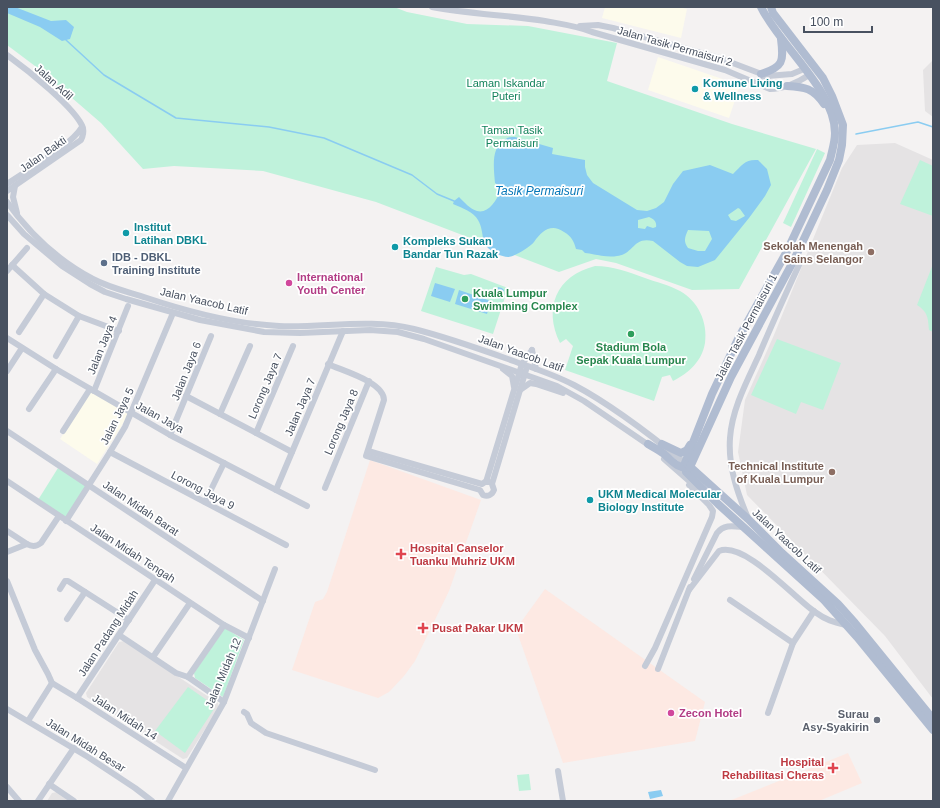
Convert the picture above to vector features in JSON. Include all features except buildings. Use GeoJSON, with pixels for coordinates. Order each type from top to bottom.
{"type":"FeatureCollection","features":[{"type":"Feature","properties":{"kind":"main road","name":"Jalan Tasik Permaisuri 1"},"geometry":{"type":"LineString","coordinates":[[687,466],[698,428],[738,337],[786,253],[830,160],[833,149],[835,132],[832,116],[820,89],[781,39],[765,16],[761,7]]}},
{"type":"Feature","properties":{"kind":"main road","name":"Jalan Tasik Permaisuri 1"},"geometry":{"type":"LineString","coordinates":[[687,466],[697,452],[731,377],[794,260],[823,198],[838,160],[842,145],[843,124],[823,78],[773,13],[771,7]]}},
{"type":"Feature","properties":{"kind":"main road"},"geometry":{"type":"LineString","coordinates":[[791,36],[798,51],[808,64],[807,71],[814,73],[832,96]]}},
{"type":"Feature","properties":{"kind":"main road"},"geometry":{"type":"LineString","coordinates":[[761,74],[775,69],[780,64],[783,53],[781,39]]}},
{"type":"Feature","properties":{"kind":"main road"},"geometry":{"type":"LineString","coordinates":[[787,86],[801,87],[814,93],[832,116]]}},
{"type":"Feature","properties":{"kind":"main road"},"geometry":{"type":"LineString","coordinates":[[814,194],[823,198]]}},
{"type":"Feature","properties":{"kind":"main road"},"geometry":{"type":"LineString","coordinates":[[722,374],[731,377]]}},
{"type":"Feature","properties":{"kind":"main road"},"geometry":{"type":"LineString","coordinates":[[662,444],[676,451],[683,452],[687,450],[698,428]]}},
{"type":"Feature","properties":{"kind":"main road"},"geometry":{"type":"LineString","coordinates":[[648,444],[664,454],[678,466],[687,466],[686,472],[688,476],[718,504]]}},
{"type":"Feature","properties":{"kind":"main road"},"geometry":{"type":"LineString","coordinates":[[697,452],[700,478]]}},
{"type":"Feature","properties":{"kind":"main road","name":"Jalan Yaacob Latif"},"geometry":{"type":"LineString","coordinates":[[687,466],[748,519],[838,604],[933,719]]}},
{"type":"Feature","properties":{"kind":"main road","name":"Jalan Yaacob Latif"},"geometry":{"type":"LineString","coordinates":[[718,504],[824,600],[847,625],[933,730]]}},
{"type":"Feature","properties":{"kind":"street","name":"Jalan Tasik Permaisuri 2"},"geometry":{"type":"LineString","coordinates":[[432,7],[453,11],[528,18],[579,26],[598,25],[613,28],[722,59],[767,76],[807,71]]}},
{"type":"Feature","properties":{"kind":"street","name":"Jalan Tasik Permaisuri 2"},"geometry":{"type":"LineString","coordinates":[[579,26],[592,32],[726,70],[770,89],[778,89],[795,84],[807,71]]}},
{"type":"Feature","properties":{"kind":"street","name":"Jalan Adil"},"geometry":{"type":"LineString","coordinates":[[7,55],[30,72],[64,104],[77,118],[82,128]]}},
{"type":"Feature","properties":{"kind":"street"},"geometry":{"type":"LineString","coordinates":[[735,64],[738,68],[765,78],[770,82],[769,84],[757,84]]}},
{"type":"Feature","properties":{"kind":"street","name":"Jalan Bakti"},"geometry":{"type":"LineString","coordinates":[[7,191],[10,183],[78,135],[82,128]]}},
{"type":"Feature","properties":{"kind":"street"},"geometry":{"type":"LineString","coordinates":[[10,183],[18,218]]}},
{"type":"Feature","properties":{"kind":"street","name":"Jalan Yaacob Latif"},"geometry":{"type":"LineString","coordinates":[[7,202],[18,218],[47,246],[93,279],[110,287],[176,308],[217,318],[277,326],[354,324],[392,325],[414,329],[454,341],[560,378],[583,390],[662,444],[687,466]]}},
{"type":"Feature","properties":{"kind":"street","name":"Jalan Yaacob Latif"},"geometry":{"type":"LineString","coordinates":[[7,215],[38,247],[62,266],[105,292],[126,299],[221,325],[264,332],[300,333],[370,330],[398,332],[424,339],[557,386],[584,401],[648,444],[673,468],[718,504]]}},
{"type":"Feature","properties":{"kind":"street"},"geometry":{"type":"LineString","coordinates":[[7,271],[27,248]]}},
{"type":"Feature","properties":{"kind":"street"},"geometry":{"type":"LineString","coordinates":[[748,519],[740,500],[733,475],[730,456],[730,438],[733,421],[745,385],[800,263],[794,260]]}},
{"type":"Feature","properties":{"kind":"street"},"geometry":{"type":"LineString","coordinates":[[12,266],[44,294],[79,316],[119,331]]}},
{"type":"Feature","properties":{"kind":"street"},"geometry":{"type":"LineString","coordinates":[[19,332],[44,294]]}},
{"type":"Feature","properties":{"kind":"street","name":"Jalan Jaya 4"},"geometry":{"type":"LineString","coordinates":[[63,431],[92,390],[119,331],[128,306]]}},
{"type":"Feature","properties":{"kind":"street","name":"Jalan Jaya 5"},"geometry":{"type":"LineString","coordinates":[[66,521],[125,427],[173,313]]}},
{"type":"Feature","properties":{"kind":"street"},"geometry":{"type":"LineString","coordinates":[[56,356],[79,316]]}},
{"type":"Feature","properties":{"kind":"street","name":"Jalan Jaya 7"},"geometry":{"type":"LineString","coordinates":[[276,490],[342,331]]}},
{"type":"Feature","properties":{"kind":"street","name":"Jalan Jaya 6"},"geometry":{"type":"LineString","coordinates":[[170,435],[211,336]]}},
{"type":"Feature","properties":{"kind":"street","name":"Jalan Jaya"},"geometry":{"type":"LineString","coordinates":[[7,338],[56,369],[170,435],[307,506]]}},
{"type":"Feature","properties":{"kind":"street"},"geometry":{"type":"LineString","coordinates":[[220,414],[250,346]]}},
{"type":"Feature","properties":{"kind":"street","name":"Lorong Jaya 7"},"geometry":{"type":"LineString","coordinates":[[256,433],[293,346]]}},
{"type":"Feature","properties":{"kind":"street"},"geometry":{"type":"LineString","coordinates":[[7,371],[22,348]]}},
{"type":"Feature","properties":{"kind":"street"},"geometry":{"type":"LineString","coordinates":[[369,381],[380,389],[383,393],[384,400],[367,453],[485,485],[524,365],[532,350],[536,369]]}},
{"type":"Feature","properties":{"kind":"street","name":"Lorong Jaya 8"},"geometry":{"type":"LineString","coordinates":[[325,488],[369,381],[328,364]]}},
{"type":"Feature","properties":{"kind":"street"},"geometry":{"type":"LineString","coordinates":[[497,364],[510,373],[517,390]]}},
{"type":"Feature","properties":{"kind":"street"},"geometry":{"type":"LineString","coordinates":[[29,408],[56,369]]}},
{"type":"Feature","properties":{"kind":"street"},"geometry":{"type":"LineString","coordinates":[[517,390],[530,383],[584,401]]}},
{"type":"Feature","properties":{"kind":"street"},"geometry":{"type":"LineString","coordinates":[[186,396],[292,452]]}},
{"type":"Feature","properties":{"kind":"street","name":"Jalan Midah Barat"},"geometry":{"type":"LineString","coordinates":[[7,431],[263,601]]}},
{"type":"Feature","properties":{"kind":"street","name":"Lorong Jaya 9"},"geometry":{"type":"LineString","coordinates":[[110,452],[286,545]]}},
{"type":"Feature","properties":{"kind":"street"},"geometry":{"type":"LineString","coordinates":[[205,502],[224,463]]}},
{"type":"Feature","properties":{"kind":"street"},"geometry":{"type":"LineString","coordinates":[[645,666],[661,634],[712,517],[713,511],[673,468]]}},
{"type":"Feature","properties":{"kind":"street","name":"Jalan Midah Tengah"},"geometry":{"type":"LineString","coordinates":[[7,481],[190,603],[224,625],[249,638]]}},
{"type":"Feature","properties":{"kind":"street"},"geometry":{"type":"LineString","coordinates":[[7,531],[31,546],[37,546],[41,543],[59,516]]}},
{"type":"Feature","properties":{"kind":"street"},"geometry":{"type":"LineString","coordinates":[[658,669],[689,590],[716,533],[720,528],[731,525],[743,527]]}},
{"type":"Feature","properties":{"kind":"street"},"geometry":{"type":"LineString","coordinates":[[7,552],[27,544]]}},
{"type":"Feature","properties":{"kind":"street"},"geometry":{"type":"LineString","coordinates":[[689,590],[719,551],[725,549],[737,552],[758,563],[814,611],[830,621],[847,625]]}},
{"type":"Feature","properties":{"kind":"street","name":"Jalan Midah 12"},"geometry":{"type":"LineString","coordinates":[[168,801],[224,702],[275,569]]}},
{"type":"Feature","properties":{"kind":"street","name":"Jalan Padang Midah"},"geometry":{"type":"LineString","coordinates":[[77,698],[155,580]]}},
{"type":"Feature","properties":{"kind":"street"},"geometry":{"type":"LineString","coordinates":[[7,581],[35,650],[52,683],[28,721]]}},
{"type":"Feature","properties":{"kind":"street"},"geometry":{"type":"LineString","coordinates":[[60,588],[65,581],[68,581],[129,620]]}},
{"type":"Feature","properties":{"kind":"street"},"geometry":{"type":"LineString","coordinates":[[67,619],[85,592]]}},
{"type":"Feature","properties":{"kind":"street"},"geometry":{"type":"LineString","coordinates":[[730,600],[793,644]]}},
{"type":"Feature","properties":{"kind":"street"},"geometry":{"type":"LineString","coordinates":[[153,657],[190,603]]}},
{"type":"Feature","properties":{"kind":"street"},"geometry":{"type":"LineString","coordinates":[[768,713],[793,644],[814,611]]}},
{"type":"Feature","properties":{"kind":"street"},"geometry":{"type":"LineString","coordinates":[[188,677],[224,625]]}},
{"type":"Feature","properties":{"kind":"street"},"geometry":{"type":"LineString","coordinates":[[119,635],[176,673],[188,677],[224,702]]}},
{"type":"Feature","properties":{"kind":"street","name":"Jalan Midah 14"},"geometry":{"type":"LineString","coordinates":[[52,683],[186,768]]}},
{"type":"Feature","properties":{"kind":"street","name":"Jalan Midah Besar"},"geometry":{"type":"LineString","coordinates":[[7,709],[74,748],[152,801]]}},
{"type":"Feature","properties":{"kind":"street"},"geometry":{"type":"LineString","coordinates":[[244,712],[247,714],[252,723],[266,733],[375,770]]}},
{"type":"Feature","properties":{"kind":"street"},"geometry":{"type":"LineString","coordinates":[[38,801],[74,748]]}},
{"type":"Feature","properties":{"kind":"street"},"geometry":{"type":"LineString","coordinates":[[558,771],[563,801]]}},
{"type":"Feature","properties":{"kind":"street"},"geometry":{"type":"LineString","coordinates":[[49,784],[74,801]]}},
{"type":"Feature","properties":{"kind":"street"},"geometry":{"type":"LineString","coordinates":[[7,787],[19,801]]}},
{"type":"Feature","properties":{"kind":"shaded area"},"geometry":{"type":"Polygon","coordinates":[[[605,7],[679,7],[687,9],[681,38],[602,18],[605,7]]]}},
{"type":"Feature","properties":{"kind":"shaded area","name":"Komune Living & Wellness"},"geometry":{"type":"Polygon","coordinates":[[[658,57],[740,85],[729,118],[648,90],[658,57]]]}},
{"type":"Feature","properties":{"kind":"shaded area"},"geometry":{"type":"Polygon","coordinates":[[[933,60],[933,117],[925,111],[923,70],[933,60]]]}},
{"type":"Feature","properties":{"kind":"shaded area"},"geometry":{"type":"Polygon","coordinates":[[[895,143],[933,160],[933,699],[885,636],[747,495],[738,452],[745,400],[774,335],[842,168],[857,145],[895,143]]]}},
{"type":"Feature","properties":{"kind":"shaded area"},"geometry":{"type":"Polygon","coordinates":[[[91,391],[129,414],[97,464],[60,439],[91,391]]]}},
{"type":"Feature","properties":{"kind":"shaded area","name":"Hospital Canselor Tuanku Muhriz UKM"},"geometry":{"type":"Polygon","coordinates":[[[370,460],[481,500],[449,591],[415,661],[404,676],[389,692],[378,698],[292,670],[315,602],[323,599],[327,592],[370,460]]]}},
{"type":"Feature","properties":{"kind":"shaded area"},"geometry":{"type":"Polygon","coordinates":[[[545,589],[705,702],[695,741],[563,763],[516,629],[545,589]]]}},
{"type":"Feature","properties":{"kind":"shaded area"},"geometry":{"type":"Polygon","coordinates":[[[124,641],[218,703],[219,707],[187,758],[183,759],[87,697],[86,693],[119,642],[124,641]]]}},
{"type":"Feature","properties":{"kind":"shaded area","name":"Hospital Rehabilitasi Cheras"},"geometry":{"type":"Polygon","coordinates":[[[848,753],[862,783],[819,801],[729,801],[848,753]]]}},
{"type":"Feature","properties":{"kind":"shaded area"},"geometry":{"type":"Polygon","coordinates":[[[57,792],[70,801],[47,801],[52,793],[57,792]]]}},
{"type":"Feature","properties":{"kind":"green space","name":"Taman Tasik Permaisuri"},"geometry":{"type":"Polygon","coordinates":[[[7,7],[394,7],[407,12],[467,24],[528,26],[617,43],[607,81],[732,124],[816,149],[739,289],[692,290],[616,263],[596,259],[559,272],[376,202],[263,171],[174,166],[143,169],[101,123],[35,66],[7,45],[7,7]]]}},
{"type":"Feature","properties":{"kind":"green space"},"geometry":{"type":"Polygon","coordinates":[[[817,149],[825,153],[791,227],[783,223],[817,149]]]}},
{"type":"Feature","properties":{"kind":"green space"},"geometry":{"type":"Polygon","coordinates":[[[920,160],[933,166],[933,216],[900,204],[920,160]]]}},
{"type":"Feature","properties":{"kind":"green space"},"geometry":{"type":"Polygon","coordinates":[[[933,264],[933,332],[929,330],[928,319],[925,313],[917,305],[933,264]]]}},
{"type":"Feature","properties":{"kind":"green space","name":"Stadium Bola Sepak Kuala Lumpur"},"geometry":{"type":"Polygon","coordinates":[[[595,266],[620,270],[676,289],[686,295],[697,306],[703,320],[706,335],[701,355],[694,366],[679,378],[673,381],[670,375],[662,377],[654,401],[565,370],[573,346],[566,339],[560,343],[555,330],[553,306],[556,295],[571,277],[595,266]]]}},
{"type":"Feature","properties":{"kind":"green space","name":"Kuala Lumpur Swimming Complex"},"geometry":{"type":"Polygon","coordinates":[[[436,267],[464,275],[471,274],[508,288],[493,334],[421,311],[436,267]]]}},
{"type":"Feature","properties":{"kind":"green space"},"geometry":{"type":"Polygon","coordinates":[[[777,339],[841,363],[823,410],[801,402],[796,414],[751,395],[777,339]]]}},
{"type":"Feature","properties":{"kind":"green space"},"geometry":{"type":"Polygon","coordinates":[[[58,468],[87,485],[66,518],[38,500],[58,468]]]}},
{"type":"Feature","properties":{"kind":"green space"},"geometry":{"type":"Polygon","coordinates":[[[225,628],[244,640],[223,697],[195,678],[194,673],[225,628]]]}},
{"type":"Feature","properties":{"kind":"green space"},"geometry":{"type":"Polygon","coordinates":[[[188,687],[211,703],[214,709],[185,753],[155,731],[188,687]]]}},
{"type":"Feature","properties":{"kind":"green space"},"geometry":{"type":"Polygon","coordinates":[[[529,774],[531,790],[519,791],[517,775],[529,774]]]}},
{"type":"Feature","properties":{"kind":"water"},"geometry":{"type":"Polygon","coordinates":[[[7,7],[15,7],[51,21],[66,20],[74,27],[70,39],[62,41],[40,27],[7,13],[7,7]]]}},
{"type":"Feature","properties":{"kind":"water","name":"Tasik Permaisuri"},"geometry":{"type":"Polygon","coordinates":[[[515,137],[553,148],[552,154],[585,160],[587,175],[593,183],[637,210],[647,211],[656,208],[664,202],[673,184],[683,171],[710,165],[733,174],[741,165],[750,160],[758,160],[767,169],[771,185],[749,218],[715,260],[698,267],[687,266],[653,241],[646,240],[637,243],[623,255],[605,256],[585,253],[582,250],[576,249],[569,235],[555,228],[551,228],[544,232],[532,244],[522,251],[511,257],[505,257],[490,250],[487,246],[483,239],[480,225],[476,217],[467,210],[453,204],[459,197],[477,211],[485,211],[491,206],[500,192],[499,186],[495,183],[494,159],[497,147],[501,142],[508,138],[515,137]],[[738,208],[728,215],[731,220],[736,221],[745,216],[738,208]],[[649,217],[638,220],[638,228],[645,229],[647,226],[653,228],[656,227],[655,221],[649,217]],[[688,230],[685,239],[686,246],[688,248],[698,251],[705,251],[712,239],[709,231],[688,230]]]}},
{"type":"Feature","properties":{"kind":"water"},"geometry":{"type":"Polygon","coordinates":[[[435,283],[455,289],[450,302],[431,296],[435,283]]]}},
{"type":"Feature","properties":{"kind":"water"},"geometry":{"type":"Polygon","coordinates":[[[498,287],[504,290],[501,299],[497,298],[496,296],[498,287]]]}},
{"type":"Feature","properties":{"kind":"water"},"geometry":{"type":"Polygon","coordinates":[[[459,290],[491,301],[487,314],[455,304],[459,290]]]}},
{"type":"Feature","properties":{"kind":"water"},"geometry":{"type":"Polygon","coordinates":[[[661,790],[663,796],[650,799],[648,792],[661,790]]]}},
{"type":"Feature","properties":{"kind":"waterway"},"geometry":{"type":"LineString","coordinates":[[66,40],[104,75],[176,118],[269,127],[324,138],[412,175],[437,194],[454,201]]}},
{"type":"Feature","properties":{"kind":"waterway"},"geometry":{"type":"LineString","coordinates":[[856,134],[918,122],[933,127]]}},
{"type":"Feature","properties":{"kind":"place","name":"Komune Living & Wellness"},"geometry":{"type":"Point","coordinates":[695,89]}},
{"type":"Feature","properties":{"kind":"place","name":"Institut Latihan DBKL"},"geometry":{"type":"Point","coordinates":[126,233]}},
{"type":"Feature","properties":{"kind":"place","name":"Kompleks Sukan Bandar Tun Razak"},"geometry":{"type":"Point","coordinates":[395,247]}},
{"type":"Feature","properties":{"kind":"place","name":"Sekolah Menengah Sains Selangor"},"geometry":{"type":"Point","coordinates":[871,252]}},
{"type":"Feature","properties":{"kind":"place","name":"IDB - DBKL Training Institute"},"geometry":{"type":"Point","coordinates":[104,263]}},
{"type":"Feature","properties":{"kind":"place","name":"International Youth Center"},"geometry":{"type":"Point","coordinates":[289,283]}},
{"type":"Feature","properties":{"kind":"place","name":"Kuala Lumpur Swimming Complex"},"geometry":{"type":"Point","coordinates":[465,299]}},
{"type":"Feature","properties":{"kind":"place","name":"Stadium Bola Sepak Kuala Lumpur"},"geometry":{"type":"Point","coordinates":[631,334]}},
{"type":"Feature","properties":{"kind":"place","name":"Technical Institute of Kuala Lumpur"},"geometry":{"type":"Point","coordinates":[832,472]}},
{"type":"Feature","properties":{"kind":"place","name":"UKM Medical Molecular Biology Institute"},"geometry":{"type":"Point","coordinates":[590,500]}},
{"type":"Feature","properties":{"kind":"place","name":"Hospital Canselor Tuanku Muhriz UKM"},"geometry":{"type":"Point","coordinates":[401,554]}},
{"type":"Feature","properties":{"kind":"place","name":"Pusat Pakar UKM"},"geometry":{"type":"Point","coordinates":[423,628]}},
{"type":"Feature","properties":{"kind":"place","name":"Zecon Hotel"},"geometry":{"type":"Point","coordinates":[671,713]}},
{"type":"Feature","properties":{"kind":"place","name":"Surau Asy-Syakirin"},"geometry":{"type":"Point","coordinates":[877,720]}},
{"type":"Feature","properties":{"kind":"place","name":"Hospital Rehabilitasi Cheras"},"geometry":{"type":"Point","coordinates":[833,768]}},
{"type":"Feature","properties":{"kind":"park label","name":"Laman Iskandar Puteri"},"geometry":{"type":"Point","coordinates":[506,89]}}]}
